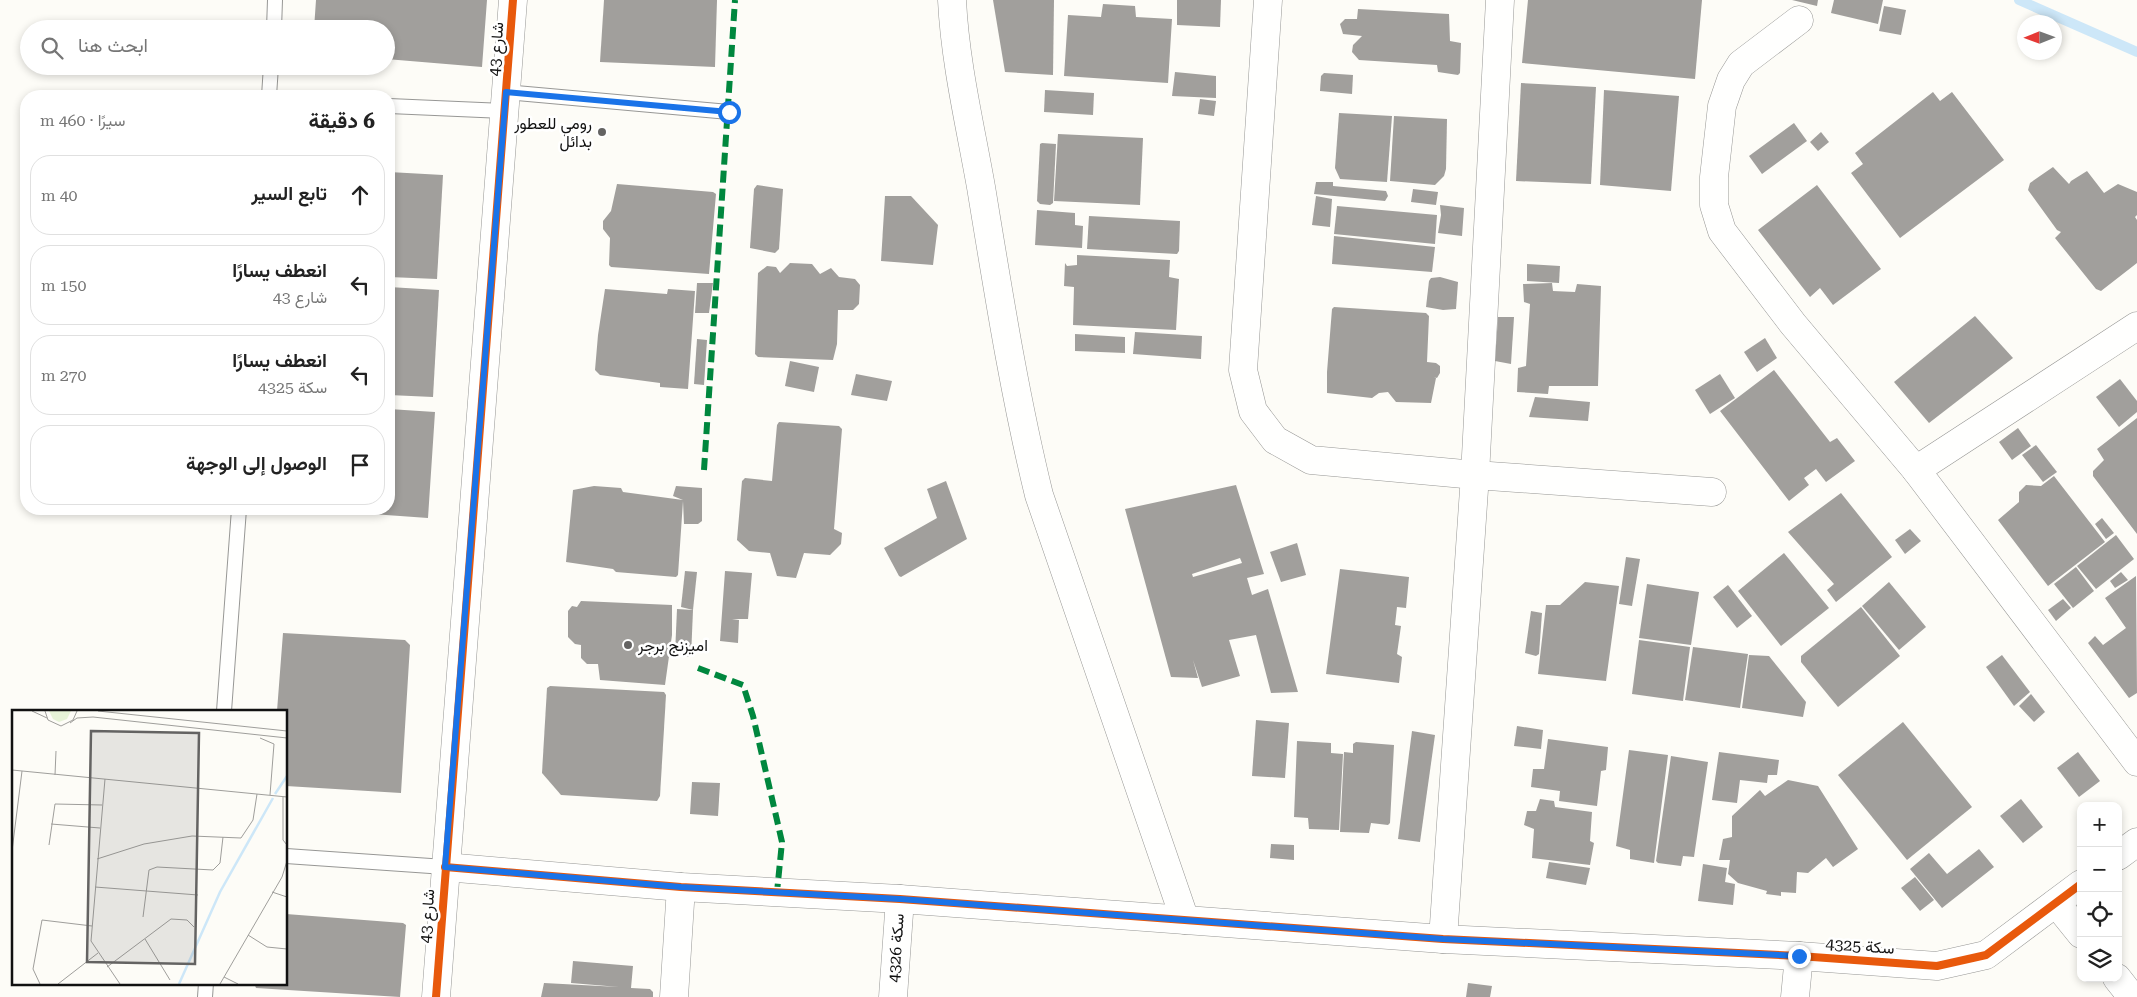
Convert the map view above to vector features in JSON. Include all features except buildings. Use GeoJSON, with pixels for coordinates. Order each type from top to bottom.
{"type":"FeatureCollection","features":[{"type":"Feature","properties":{"kind":"street","name":"شارع 43"},"geometry":{"type":"LineString","coordinates":[[436,997],[513,0]]}},
{"type":"Feature","properties":{"kind":"street"},"geometry":{"type":"LineString","coordinates":[[952,0],[958,53],[1006,335],[1022,426],[1039,495],[1185,920]]}},
{"type":"Feature","properties":{"kind":"street"},"geometry":{"type":"LineString","coordinates":[[1268,0],[1243,370],[1253,411],[1275,440],[1311,460],[1475,475],[1712,492]]}},
{"type":"Feature","properties":{"kind":"street"},"geometry":{"type":"LineString","coordinates":[[1443,939],[1475,475],[1500,0]]}},
{"type":"Feature","properties":{"kind":"street"},"geometry":{"type":"LineString","coordinates":[[1799,20],[1741,64],[1731,80],[1722,106],[1714,177],[1714,204],[1722,231],[1793,324],[1916,470],[2137,762]]}},
{"type":"Feature","properties":{"kind":"street"},"geometry":{"type":"LineString","coordinates":[[1916,470],[2137,326]]}},
{"type":"Feature","properties":{"kind":"street"},"geometry":{"type":"LineString","coordinates":[[2122,853],[2137,842]]}},
{"type":"Feature","properties":{"kind":"street","name":"سكة 4325"},"geometry":{"type":"LineString","coordinates":[[445,867],[681,887],[900,899],[1443,939],[1799,956],[1937,966],[1986,955],[2077,887]]}},
{"type":"Feature","properties":{"kind":"street"},"geometry":{"type":"LineString","coordinates":[[674,997],[681,887]]}},
{"type":"Feature","properties":{"kind":"street","name":"سكة 4326"},"geometry":{"type":"LineString","coordinates":[[893,997],[900,899]]}},
{"type":"Feature","properties":{"kind":"street"},"geometry":{"type":"LineString","coordinates":[[2056,903],[2077,929]]}},
{"type":"Feature","properties":{"kind":"street"},"geometry":{"type":"LineString","coordinates":[[1795,997],[1799,956]]}},
{"type":"Feature","properties":{"kind":"street"},"geometry":{"type":"LineString","coordinates":[[2119,982],[2132,997]]}},
{"type":"Feature","properties":{"kind":"lane"},"geometry":{"type":"LineString","coordinates":[[274,20],[275,0]]}},
{"type":"Feature","properties":{"kind":"lane"},"geometry":{"type":"LineString","coordinates":[[269,90],[270,75]]}},
{"type":"Feature","properties":{"kind":"lane"},"geometry":{"type":"LineString","coordinates":[[395,106],[505,102],[729,112]]}},
{"type":"Feature","properties":{"kind":"lane"},"geometry":{"type":"LineString","coordinates":[[224,710],[239,515]]}},
{"type":"Feature","properties":{"kind":"lane"},"geometry":{"type":"LineString","coordinates":[[288,856],[445,867]]}},
{"type":"Feature","properties":{"kind":"lane"},"geometry":{"type":"LineString","coordinates":[[206,984],[206,997]]}},
{"type":"Feature","properties":{"kind":"waterway"},"geometry":{"type":"LineString","coordinates":[[2019,0],[2137,52]]}},
{"type":"Feature","properties":{"kind":"marked path"},"geometry":{"type":"LineString","coordinates":[[704,470],[735,0]]}},
{"type":"Feature","properties":{"kind":"marked path"},"geometry":{"type":"LineString","coordinates":[[698,668],[743,685],[753,716],[782,842],[777,892]]}},
{"type":"Feature","properties":{"kind":"cycle path"},"geometry":{"type":"LineString","coordinates":[[436,997],[513,0]]}},
{"type":"Feature","properties":{"kind":"cycle path"},"geometry":{"type":"LineString","coordinates":[[445,867],[681,887],[900,899],[1443,939],[1799,956],[1937,966],[1986,955],[2077,887]]}},
{"type":"Feature","properties":{"kind":"place","name":"رومي للعطور بدائل"},"geometry":{"type":"Point","coordinates":[602,132]}},
{"type":"Feature","properties":{"kind":"place","name":"اميزنج برجر"},"geometry":{"type":"Point","coordinates":[628,645]}},
{"type":"Feature","properties":{"kind":"route"},"geometry":{"type":"LineString","coordinates":[[729,112],[506,92],[445,867],[681,887],[900,899],[1443,939],[1799,956]]}}]}
